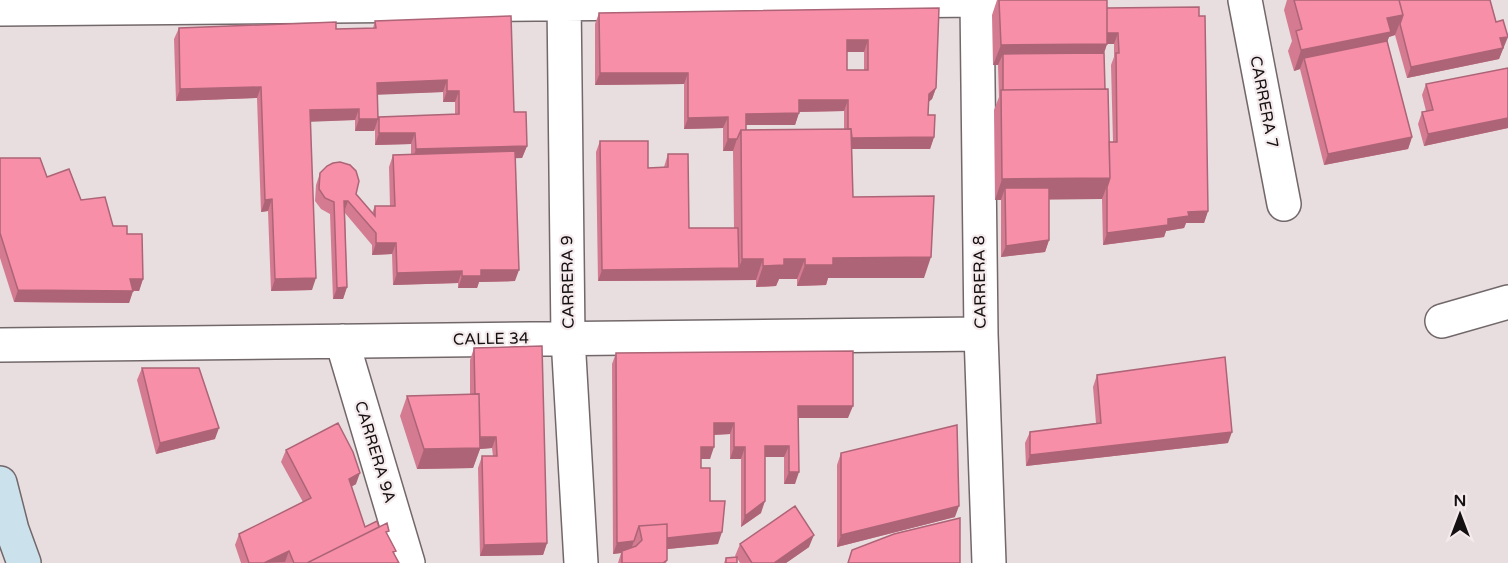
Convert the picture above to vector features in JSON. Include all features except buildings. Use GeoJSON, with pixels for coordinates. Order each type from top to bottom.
{"type":"FeatureCollection","features":[{"type":"Feature","properties":{"kind":"main road"},"geometry":{"type":"LineString","coordinates":[[0,483],[12,530],[24,563]]}},
{"type":"Feature","properties":{"kind":"street","name":"CARRERA 8"},"geometry":{"type":"LineString","coordinates":[[977,0],[981,334],[989,563]]}},
{"type":"Feature","properties":{"kind":"street"},"geometry":{"type":"LineString","coordinates":[[0,9],[564,2],[982,0]]}},
{"type":"Feature","properties":{"kind":"street","name":"CARRERA 7"},"geometry":{"type":"LineString","coordinates":[[1245,0],[1284,204]]}},
{"type":"Feature","properties":{"kind":"street","name":"CARRERA 9"},"geometry":{"type":"LineString","coordinates":[[564,2],[568,338],[581,563]]}},
{"type":"Feature","properties":{"kind":"street"},"geometry":{"type":"LineString","coordinates":[[1442,321],[1508,302]]}},
{"type":"Feature","properties":{"kind":"street","name":"CALLE 34"},"geometry":{"type":"LineString","coordinates":[[0,345],[981,334]]}},
{"type":"Feature","properties":{"kind":"street","name":"CARRERA 9A"},"geometry":{"type":"LineString","coordinates":[[342,340],[408,563]]}}]}
